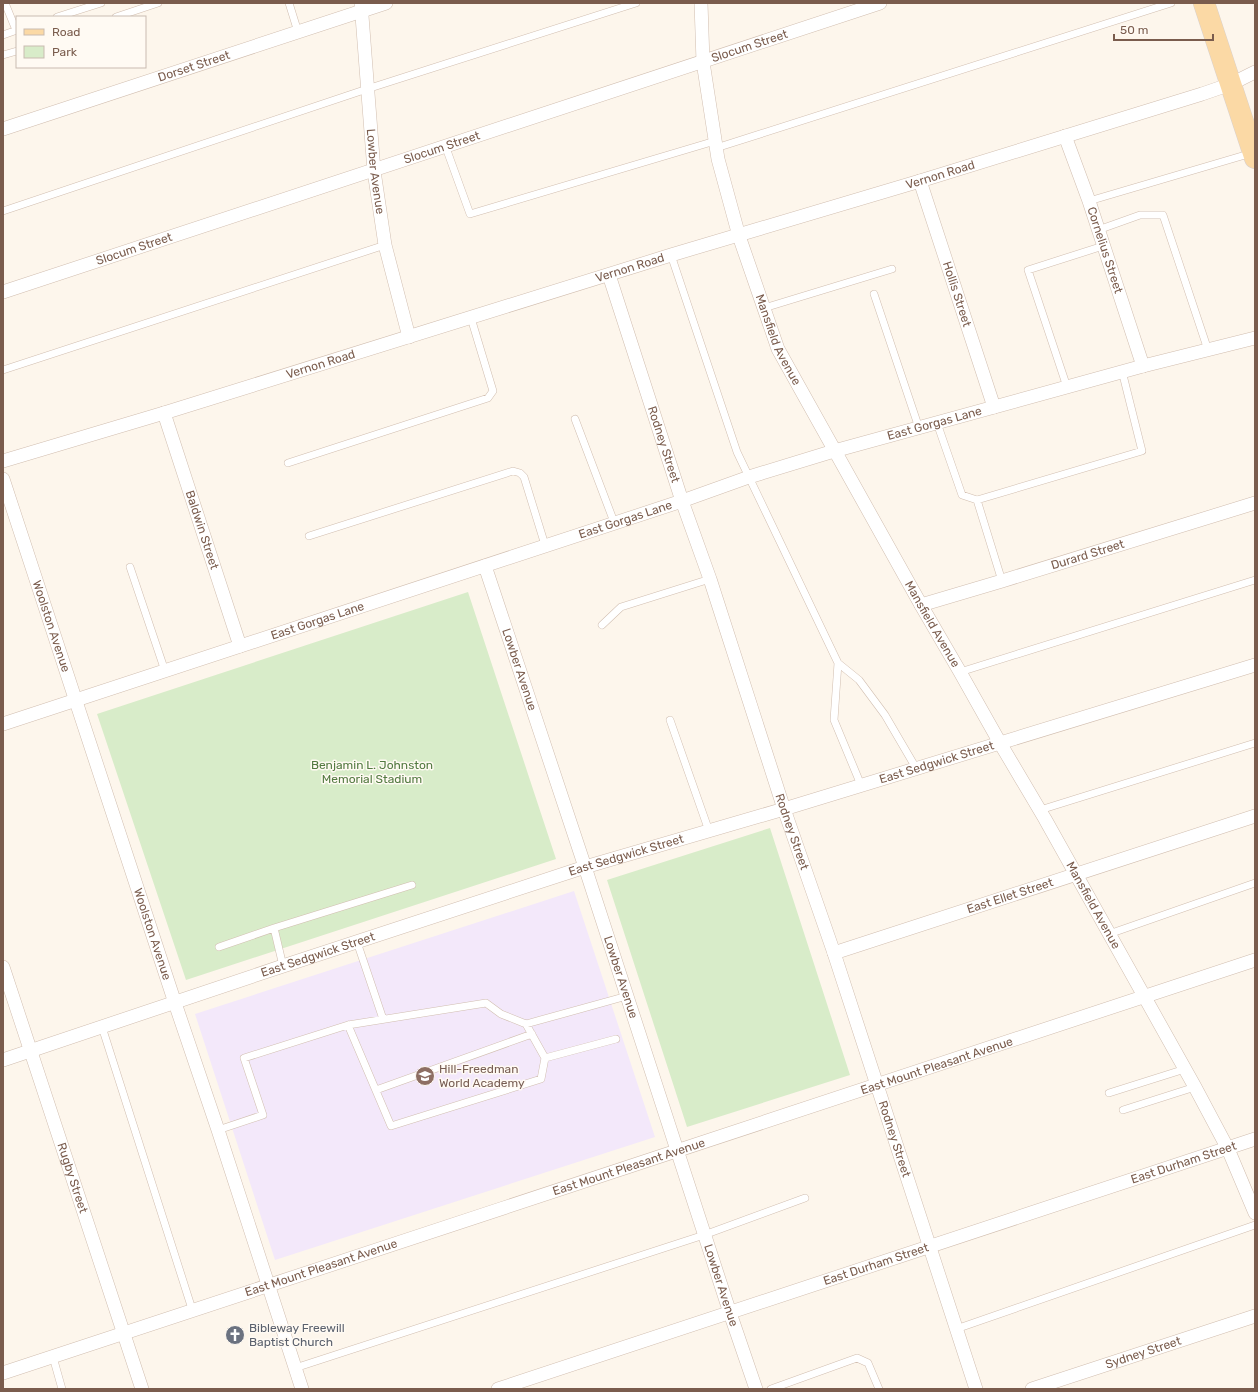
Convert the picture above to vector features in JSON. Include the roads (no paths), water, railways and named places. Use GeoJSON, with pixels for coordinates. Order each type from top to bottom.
{"type":"FeatureCollection","features":[{"type":"Feature","properties":{"kind":"main road"},"geometry":{"type":"LineString","coordinates":[[1204,3],[1254,155]]}},
{"type":"Feature","properties":{"kind":"street","name":"Dorset Street"},"geometry":{"type":"LineString","coordinates":[[3,129],[298,32],[361,7],[386,3]]}},
{"type":"Feature","properties":{"kind":"street","name":"Mansfield Avenue"},"geometry":{"type":"LineString","coordinates":[[701,3],[703,62],[716,145],[729,204],[778,349],[921,605],[1040,810],[1108,934],[1195,1087],[1228,1149],[1255,1213]]}},
{"type":"Feature","properties":{"kind":"street","name":"Slocum Street"},"geometry":{"type":"LineString","coordinates":[[3,292],[880,3]]}},
{"type":"Feature","properties":{"kind":"street","name":"Lowber Avenue"},"geometry":{"type":"LineString","coordinates":[[361,7],[374,171],[385,246],[409,337]]}},
{"type":"Feature","properties":{"kind":"street","name":"Vernon Road"},"geometry":{"type":"LineString","coordinates":[[3,461],[164,414],[292,372],[471,318],[671,255],[739,236],[1202,94],[1230,84],[1255,72]]}},
{"type":"Feature","properties":{"kind":"street","name":"Cornelius Street"},"geometry":{"type":"LineString","coordinates":[[1065,136],[1089,201],[1142,366]]}},
{"type":"Feature","properties":{"kind":"street","name":"Hollis Street"},"geometry":{"type":"LineString","coordinates":[[920,181],[994,407]]}},
{"type":"Feature","properties":{"kind":"street","name":"Rodney Street"},"geometry":{"type":"LineString","coordinates":[[608,275],[682,501],[710,579],[784,809],[834,953],[976,1389]]}},
{"type":"Feature","properties":{"kind":"street","name":"East Gorgas Lane"},"geometry":{"type":"LineString","coordinates":[[3,724],[485,566],[614,522],[682,501],[749,477],[834,451],[1122,371],[1255,338]]}},
{"type":"Feature","properties":{"kind":"street","name":"Baldwin Street"},"geometry":{"type":"LineString","coordinates":[[164,414],[240,646]]}},
{"type":"Feature","properties":{"kind":"street","name":"Woolston Avenue"},"geometry":{"type":"LineString","coordinates":[[3,479],[302,1389]]}},
{"type":"Feature","properties":{"kind":"street","name":"Durard Street"},"geometry":{"type":"LineString","coordinates":[[921,605],[1255,503]]}},
{"type":"Feature","properties":{"kind":"street","name":"Lowber Avenue"},"geometry":{"type":"LineString","coordinates":[[485,566],[678,1151],[704,1235],[756,1389]]}},
{"type":"Feature","properties":{"kind":"street","name":"East Sedgwick Street"},"geometry":{"type":"LineString","coordinates":[[3,1060],[585,867],[784,809],[1255,665]]}},
{"type":"Feature","properties":{"kind":"street","name":"East Ellet Street"},"geometry":{"type":"LineString","coordinates":[[834,953],[1255,816]]}},
{"type":"Feature","properties":{"kind":"street","name":"East Mount Pleasant Avenue"},"geometry":{"type":"LineString","coordinates":[[3,1373],[192,1309],[678,1151],[1255,960]]}},
{"type":"Feature","properties":{"kind":"street","name":"Rugby Street"},"geometry":{"type":"LineString","coordinates":[[3,967],[142,1389]]}},
{"type":"Feature","properties":{"kind":"street","name":"East Durham Street"},"geometry":{"type":"LineString","coordinates":[[498,1389],[1255,1139]]}},
{"type":"Feature","properties":{"kind":"street","name":"Sydney Street"},"geometry":{"type":"LineString","coordinates":[[1032,1389],[1255,1316]]}},
{"type":"Feature","properties":{"kind":"lane"},"geometry":{"type":"LineString","coordinates":[[3,35],[16,30],[5,3]]}},
{"type":"Feature","properties":{"kind":"lane"},"geometry":{"type":"LineString","coordinates":[[60,16],[101,3]]}},
{"type":"Feature","properties":{"kind":"lane"},"geometry":{"type":"LineString","coordinates":[[119,16],[158,3]]}},
{"type":"Feature","properties":{"kind":"lane"},"geometry":{"type":"LineString","coordinates":[[289,3],[298,32]]}},
{"type":"Feature","properties":{"kind":"lane"},"geometry":{"type":"LineString","coordinates":[[3,211],[367,89],[636,3]]}},
{"type":"Feature","properties":{"kind":"lane"},"geometry":{"type":"LineString","coordinates":[[446,145],[470,214],[716,145],[1172,3]]}},
{"type":"Feature","properties":{"kind":"lane"},"geometry":{"type":"LineString","coordinates":[[3,55],[16,51]]}},
{"type":"Feature","properties":{"kind":"lane"},"geometry":{"type":"LineString","coordinates":[[1089,201],[1254,155]]}},
{"type":"Feature","properties":{"kind":"lane"},"geometry":{"type":"LineString","coordinates":[[1098,230],[1140,215],[1163,214],[1208,350]]}},
{"type":"Feature","properties":{"kind":"lane"},"geometry":{"type":"LineString","coordinates":[[3,370],[385,246]]}},
{"type":"Feature","properties":{"kind":"lane"},"geometry":{"type":"LineString","coordinates":[[1068,387],[1028,270],[1104,246]]}},
{"type":"Feature","properties":{"kind":"lane"},"geometry":{"type":"LineString","coordinates":[[671,255],[737,452],[838,663],[859,680],[885,715],[916,768]]}},
{"type":"Feature","properties":{"kind":"lane"},"geometry":{"type":"LineString","coordinates":[[764,308],[892,269]]}},
{"type":"Feature","properties":{"kind":"lane"},"geometry":{"type":"LineString","coordinates":[[874,294],[919,428]]}},
{"type":"Feature","properties":{"kind":"lane"},"geometry":{"type":"LineString","coordinates":[[288,463],[488,398],[493,391],[471,318]]}},
{"type":"Feature","properties":{"kind":"lane"},"geometry":{"type":"LineString","coordinates":[[937,423],[962,495],[977,500],[1142,451],[1122,371]]}},
{"type":"Feature","properties":{"kind":"lane"},"geometry":{"type":"LineString","coordinates":[[575,419],[614,522]]}},
{"type":"Feature","properties":{"kind":"lane"},"geometry":{"type":"LineString","coordinates":[[309,536],[513,470],[520,473],[524,477],[545,546]]}},
{"type":"Feature","properties":{"kind":"lane"},"geometry":{"type":"LineString","coordinates":[[977,500],[1002,581]]}},
{"type":"Feature","properties":{"kind":"lane"},"geometry":{"type":"LineString","coordinates":[[130,567],[165,671]]}},
{"type":"Feature","properties":{"kind":"lane"},"geometry":{"type":"LineString","coordinates":[[602,625],[622,607],[710,579]]}},
{"type":"Feature","properties":{"kind":"lane"},"geometry":{"type":"LineString","coordinates":[[960,672],[1255,580]]}},
{"type":"Feature","properties":{"kind":"lane"},"geometry":{"type":"LineString","coordinates":[[838,663],[834,720],[862,785]]}},
{"type":"Feature","properties":{"kind":"lane"},"geometry":{"type":"LineString","coordinates":[[670,720],[709,831]]}},
{"type":"Feature","properties":{"kind":"lane"},"geometry":{"type":"LineString","coordinates":[[1040,810],[1255,743]]}},
{"type":"Feature","properties":{"kind":"lane"},"geometry":{"type":"LineString","coordinates":[[1108,934],[1255,882]]}},
{"type":"Feature","properties":{"kind":"lane"},"geometry":{"type":"LineString","coordinates":[[219,947],[274,928],[412,885]]}},
{"type":"Feature","properties":{"kind":"lane"},"geometry":{"type":"LineString","coordinates":[[274,928],[283,966]]}},
{"type":"Feature","properties":{"kind":"lane"},"geometry":{"type":"LineString","coordinates":[[357,942],[383,1019]]}},
{"type":"Feature","properties":{"kind":"lane"},"geometry":{"type":"LineString","coordinates":[[526,1024],[627,996]]}},
{"type":"Feature","properties":{"kind":"lane"},"geometry":{"type":"LineString","coordinates":[[218,1130],[263,1115],[244,1058],[348,1025],[383,1019],[486,1003],[502,1014],[526,1024],[545,1058],[541,1079],[391,1126],[348,1025]]}},
{"type":"Feature","properties":{"kind":"lane"},"geometry":{"type":"LineString","coordinates":[[102,1027],[192,1309]]}},
{"type":"Feature","properties":{"kind":"lane"},"geometry":{"type":"LineString","coordinates":[[376,1090],[532,1034]]}},
{"type":"Feature","properties":{"kind":"lane"},"geometry":{"type":"LineString","coordinates":[[545,1058],[616,1039]]}},
{"type":"Feature","properties":{"kind":"lane"},"geometry":{"type":"LineString","coordinates":[[1109,1093],[1185,1069]]}},
{"type":"Feature","properties":{"kind":"lane"},"geometry":{"type":"LineString","coordinates":[[1123,1110],[1195,1087]]}},
{"type":"Feature","properties":{"kind":"lane"},"geometry":{"type":"LineString","coordinates":[[295,1368],[704,1235],[805,1198]]}},
{"type":"Feature","properties":{"kind":"lane"},"geometry":{"type":"LineString","coordinates":[[956,1329],[1255,1226]]}},
{"type":"Feature","properties":{"kind":"lane"},"geometry":{"type":"LineString","coordinates":[[53,1357],[62,1389]]}},
{"type":"Feature","properties":{"kind":"lane"},"geometry":{"type":"LineString","coordinates":[[772,1389],[857,1358],[868,1363],[879,1389]]}},
{"type":"Feature","properties":{"kind":"place","name":"Hill-Freedman World Academy"},"geometry":{"type":"Point","coordinates":[425,1076]}},
{"type":"Feature","properties":{"kind":"place","name":"Bibleway Freewill Baptist Church"},"geometry":{"type":"Point","coordinates":[235,1335]}},
{"type":"Feature","properties":{"kind":"park label","name":"Benjamin L. Johnston Memorial Stadium"},"geometry":{"type":"Point","coordinates":[372,772]}}]}
